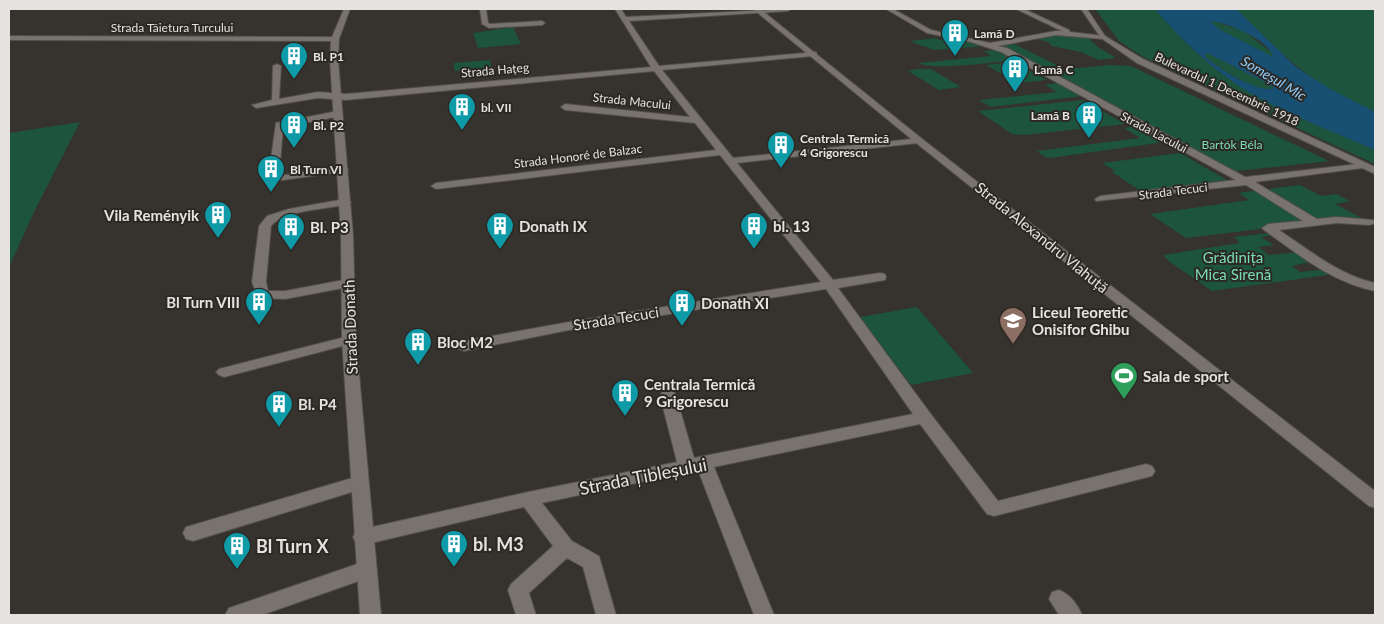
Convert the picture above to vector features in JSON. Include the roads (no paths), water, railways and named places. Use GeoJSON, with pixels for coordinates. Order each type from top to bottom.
{"type":"FeatureCollection","features":[{"type":"Feature","properties":{"kind":"street"},"geometry":{"type":"LineString","coordinates":[[335,39],[347,9]]}},
{"type":"Feature","properties":{"kind":"street"},"geometry":{"type":"LineString","coordinates":[[483,9],[485,24],[488,26],[542,23]]}},
{"type":"Feature","properties":{"kind":"street"},"geometry":{"type":"LineString","coordinates":[[618,9],[656,68],[829,284],[924,417],[994,509],[1146,471]]}},
{"type":"Feature","properties":{"kind":"street"},"geometry":{"type":"LineString","coordinates":[[624,19],[788,9]]}},
{"type":"Feature","properties":{"kind":"street"},"geometry":{"type":"LineString","coordinates":[[889,9],[929,32],[992,45],[1056,32],[1103,36]]}},
{"type":"Feature","properties":{"kind":"street"},"geometry":{"type":"LineString","coordinates":[[1019,9],[1070,33]]}},
{"type":"Feature","properties":{"kind":"street","name":"Bulevardul 1 Decembrie 1918"},"geometry":{"type":"LineString","coordinates":[[1084,9],[1103,36],[1140,62],[1375,171]]}},
{"type":"Feature","properties":{"kind":"street","name":"Strada Alexandru Vlahuță"},"geometry":{"type":"LineString","coordinates":[[758,10],[918,140],[1375,501]]}},
{"type":"Feature","properties":{"kind":"street","name":"Strada Tăietura Turcului"},"geometry":{"type":"LineString","coordinates":[[9,38],[335,39]]}},
{"type":"Feature","properties":{"kind":"street","name":"Strada Donath"},"geometry":{"type":"LineString","coordinates":[[335,39],[336,98],[343,169],[349,283],[349,340],[363,537],[371,615]]}},
{"type":"Feature","properties":{"kind":"street","name":"Strada Lacului"},"geometry":{"type":"LineString","coordinates":[[992,45],[1245,181],[1315,223]]}},
{"type":"Feature","properties":{"kind":"street","name":"Strada Hațeg"},"geometry":{"type":"LineString","coordinates":[[256,105],[318,95],[336,98],[813,54]]}},
{"type":"Feature","properties":{"kind":"street"},"geometry":{"type":"LineString","coordinates":[[275,98],[277,66]]}},
{"type":"Feature","properties":{"kind":"street","name":"Strada Macului"},"geometry":{"type":"LineString","coordinates":[[565,107],[696,120]]}},
{"type":"Feature","properties":{"kind":"street"},"geometry":{"type":"LineString","coordinates":[[338,114],[280,125],[272,180],[343,169]]}},
{"type":"Feature","properties":{"kind":"street","name":"Strada Honoré de Balzac"},"geometry":{"type":"LineString","coordinates":[[436,186],[726,156],[918,140]]}},
{"type":"Feature","properties":{"kind":"street","name":"Strada Tecuci"},"geometry":{"type":"LineString","coordinates":[[1100,199],[1363,165]]}},
{"type":"Feature","properties":{"kind":"street"},"geometry":{"type":"LineString","coordinates":[[345,202],[289,212],[271,218],[265,226],[259,282],[263,295],[275,296],[349,283]]}},
{"type":"Feature","properties":{"kind":"street"},"geometry":{"type":"LineString","coordinates":[[1369,222],[1337,220],[1268,228],[1342,276],[1363,285],[1375,287]]}},
{"type":"Feature","properties":{"kind":"street"},"geometry":{"type":"LineString","coordinates":[[829,284],[880,277]]}},
{"type":"Feature","properties":{"kind":"street","name":"Strada Tecuci"},"geometry":{"type":"LineString","coordinates":[[464,346],[569,326],[829,284]]}},
{"type":"Feature","properties":{"kind":"street"},"geometry":{"type":"LineString","coordinates":[[224,372],[349,340]]}},
{"type":"Feature","properties":{"kind":"street"},"geometry":{"type":"LineString","coordinates":[[668,396],[696,465],[764,615]]}},
{"type":"Feature","properties":{"kind":"street","name":"Strada Țibleșului"},"geometry":{"type":"LineString","coordinates":[[363,537],[528,499],[924,417]]}},
{"type":"Feature","properties":{"kind":"street"},"geometry":{"type":"LineString","coordinates":[[193,533],[359,483]]}},
{"type":"Feature","properties":{"kind":"street"},"geometry":{"type":"LineString","coordinates":[[528,499],[564,547],[592,562],[606,615]]}},
{"type":"Feature","properties":{"kind":"street"},"geometry":{"type":"LineString","coordinates":[[526,615],[518,590],[564,547]]}},
{"type":"Feature","properties":{"kind":"street"},"geometry":{"type":"LineString","coordinates":[[236,615],[366,570]]}},
{"type":"Feature","properties":{"kind":"water","name":"Someșul Mic"},"geometry":{"type":"Polygon","coordinates":[[[1155,9],[1236,9],[1294,65],[1330,89],[1375,112],[1375,150],[1288,112],[1244,89],[1203,58],[1155,9]],[[1210,21],[1219,29],[1273,57],[1270,50],[1256,38],[1226,25],[1210,21]],[[1207,53],[1205,56],[1238,79],[1258,87],[1274,88],[1267,83],[1207,53]]]}},
{"type":"Feature","properties":{"kind":"place","name":"Lamă D"},"geometry":{"type":"Point","coordinates":[955,57]}},
{"type":"Feature","properties":{"kind":"place","name":"Bl. P1"},"geometry":{"type":"Point","coordinates":[294,80]}},
{"type":"Feature","properties":{"kind":"place","name":"Lamă C"},"geometry":{"type":"Point","coordinates":[1015,93]}},
{"type":"Feature","properties":{"kind":"place","name":"bl. VII"},"geometry":{"type":"Point","coordinates":[462,131]}},
{"type":"Feature","properties":{"kind":"place","name":"Lamă B"},"geometry":{"type":"Point","coordinates":[1089,139]}},
{"type":"Feature","properties":{"kind":"place","name":"Bl. P2"},"geometry":{"type":"Point","coordinates":[294,149]}},
{"type":"Feature","properties":{"kind":"place","name":"Centrala Termică 4 Grigorescu"},"geometry":{"type":"Point","coordinates":[781,169]}},
{"type":"Feature","properties":{"kind":"place","name":"Bl Turn VI"},"geometry":{"type":"Point","coordinates":[271,193]}},
{"type":"Feature","properties":{"kind":"place","name":"Vila Reményik"},"geometry":{"type":"Point","coordinates":[218,239]}},
{"type":"Feature","properties":{"kind":"place","name":"Donath IX"},"geometry":{"type":"Point","coordinates":[500,250]}},
{"type":"Feature","properties":{"kind":"place","name":"bl. 13"},"geometry":{"type":"Point","coordinates":[754,250]}},
{"type":"Feature","properties":{"kind":"place","name":"Bl. P3"},"geometry":{"type":"Point","coordinates":[291,251]}},
{"type":"Feature","properties":{"kind":"place","name":"Bl Turn VIII"},"geometry":{"type":"Point","coordinates":[259,326]}},
{"type":"Feature","properties":{"kind":"place","name":"Donath XI"},"geometry":{"type":"Point","coordinates":[682,327]}},
{"type":"Feature","properties":{"kind":"place","name":"Liceul Teoretic Onisifor Ghibu"},"geometry":{"type":"Point","coordinates":[1013,345]}},
{"type":"Feature","properties":{"kind":"place","name":"Bloc M2"},"geometry":{"type":"Point","coordinates":[418,366]}},
{"type":"Feature","properties":{"kind":"place","name":"Sala de sport"},"geometry":{"type":"Point","coordinates":[1124,400]}},
{"type":"Feature","properties":{"kind":"place","name":"Centrala Termică 9 Grigorescu"},"geometry":{"type":"Point","coordinates":[625,417]}},
{"type":"Feature","properties":{"kind":"place","name":"Bl. P4"},"geometry":{"type":"Point","coordinates":[279,428]}},
{"type":"Feature","properties":{"kind":"place","name":"bl. M3"},"geometry":{"type":"Point","coordinates":[454,568]}},
{"type":"Feature","properties":{"kind":"place","name":"Bl Turn X"},"geometry":{"type":"Point","coordinates":[237,570]}},
{"type":"Feature","properties":{"kind":"park label","name":"Bartók Béla"},"geometry":{"type":"Point","coordinates":[1232,144]}},
{"type":"Feature","properties":{"kind":"park label","name":"Grădinița Mica Sirenă"},"geometry":{"type":"Point","coordinates":[1233,266]}}]}
